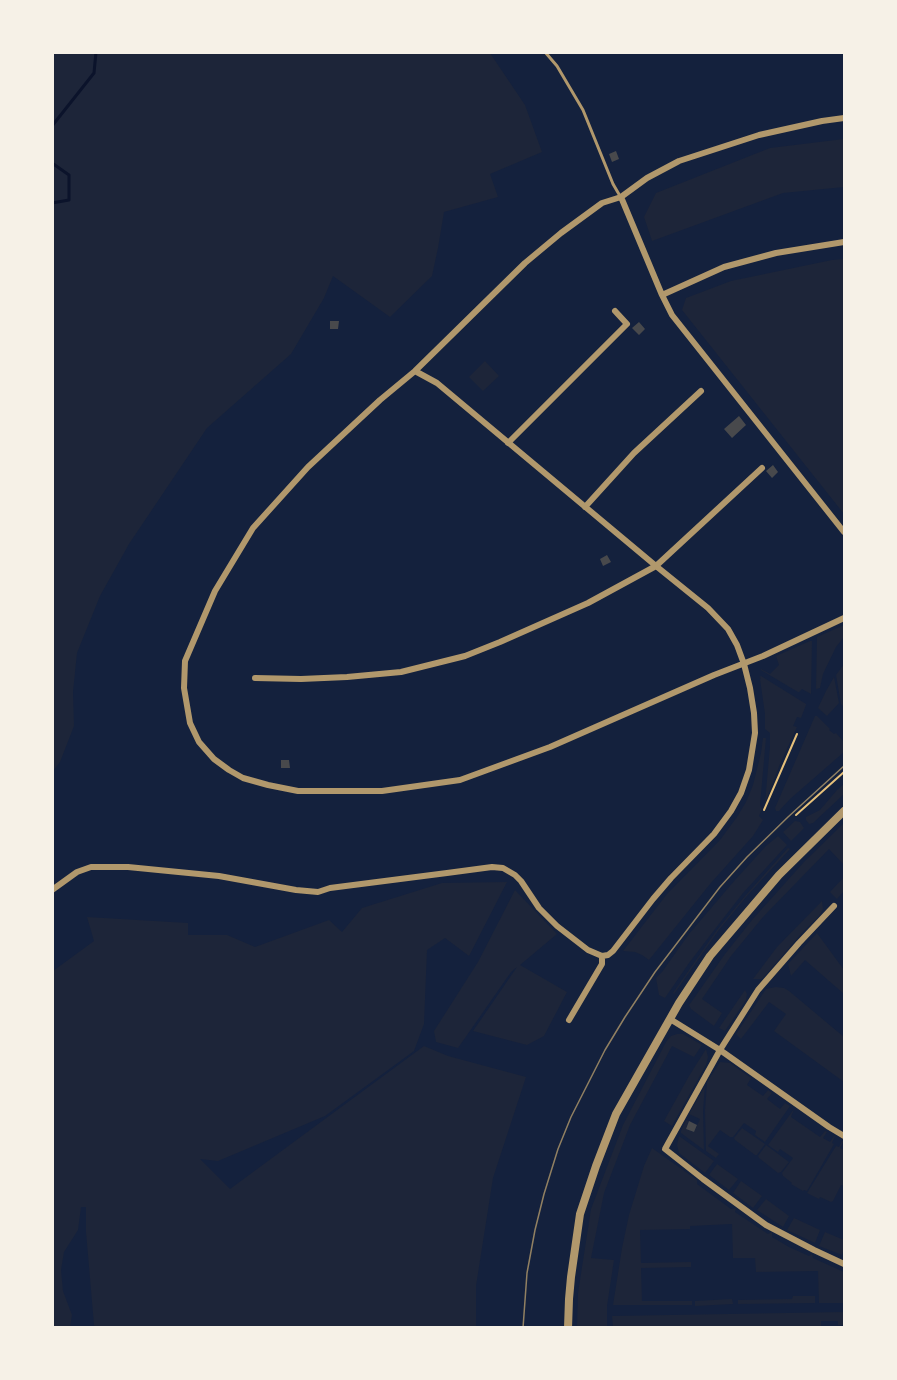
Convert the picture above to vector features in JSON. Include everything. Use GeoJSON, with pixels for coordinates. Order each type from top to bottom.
{"type":"FeatureCollection","features":[{"type":"Feature","properties":{"kind":"street"},"geometry":{"type":"LineString","coordinates":[[844,118],[759,135],[679,161],[647,178],[621,196],[602,203],[548,244],[490,296],[415,371],[308,467],[253,528],[215,591],[185,662],[184,688],[190,723],[199,742],[214,759],[243,778],[298,791],[382,791],[460,780],[550,747],[744,664],[844,618]]}},
{"type":"Feature","properties":{"kind":"street"},"geometry":{"type":"LineString","coordinates":[[621,196],[672,315],[844,532]]}},
{"type":"Feature","properties":{"kind":"street"},"geometry":{"type":"LineString","coordinates":[[662,295],[724,267],[776,253],[844,242]]}},
{"type":"Feature","properties":{"kind":"street"},"geometry":{"type":"LineString","coordinates":[[508,443],[627,324],[615,311]]}},
{"type":"Feature","properties":{"kind":"street"},"geometry":{"type":"LineString","coordinates":[[52,890],[77,873],[100,866],[219,876],[318,892],[330,888],[492,867],[503,868],[521,881],[539,908],[557,926],[588,950],[602,956],[613,951],[659,892],[725,820],[741,793],[749,770],[755,733],[753,704],[744,664],[728,629],[708,608],[437,383],[415,371]]}},
{"type":"Feature","properties":{"kind":"street"},"geometry":{"type":"LineString","coordinates":[[585,507],[634,453],[701,391]]}},
{"type":"Feature","properties":{"kind":"street"},"geometry":{"type":"LineString","coordinates":[[255,678],[301,679],[401,672],[472,653],[543,624],[588,603],[656,566],[762,468]]}},
{"type":"Feature","properties":{"kind":"street"},"geometry":{"type":"LineString","coordinates":[[568,1328],[568,1299],[580,1214],[616,1114],[669,1019],[710,956],[779,875],[844,811]]}},
{"type":"Feature","properties":{"kind":"street"},"geometry":{"type":"LineString","coordinates":[[834,906],[758,990],[720,1050],[665,1149],[766,1225],[844,1264]]}},
{"type":"Feature","properties":{"kind":"street"},"geometry":{"type":"LineString","coordinates":[[569,1020],[602,964],[602,956]]}},
{"type":"Feature","properties":{"kind":"street"},"geometry":{"type":"LineString","coordinates":[[669,1019],[720,1050],[844,1136]]}},
{"type":"Feature","properties":{"kind":"lane"},"geometry":{"type":"LineString","coordinates":[[545,52],[557,66],[583,111],[613,184],[621,196]]}},
{"type":"Feature","properties":{"kind":"path"},"geometry":{"type":"LineString","coordinates":[[764,810],[797,734]]}},
{"type":"Feature","properties":{"kind":"path"},"geometry":{"type":"LineString","coordinates":[[796,815],[844,772]]}},
{"type":"Feature","properties":{"kind":"shaded area"},"geometry":{"type":"Polygon","coordinates":[[[52,53],[490,53],[525,105],[542,152],[490,174],[498,197],[444,212],[432,276],[390,317],[333,276],[324,298],[291,354],[207,428],[129,544],[100,596],[77,653],[73,692],[74,726],[60,762],[53,771],[52,53]]]}},
{"type":"Feature","properties":{"kind":"shaded area"},"geometry":{"type":"Polygon","coordinates":[[[844,139],[844,187],[783,193],[652,241],[644,217],[656,193],[770,148],[844,139]]]}},
{"type":"Feature","properties":{"kind":"shaded area"},"geometry":{"type":"Polygon","coordinates":[[[844,259],[844,514],[682,310],[686,298],[731,281],[844,259]]]}},
{"type":"Feature","properties":{"kind":"shaded area"},"geometry":{"type":"Polygon","coordinates":[[[485,361],[499,376],[483,391],[469,377],[485,361]]]}},
{"type":"Feature","properties":{"kind":"shaded area"},"geometry":{"type":"Polygon","coordinates":[[[844,625],[844,637],[836,647],[823,674],[820,688],[816,689],[817,637],[844,625]]]}},
{"type":"Feature","properties":{"kind":"shaded area"},"geometry":{"type":"Polygon","coordinates":[[[812,641],[811,694],[802,689],[798,692],[761,670],[770,674],[779,665],[776,656],[812,641]]]}},
{"type":"Feature","properties":{"kind":"shaded area"},"geometry":{"type":"Polygon","coordinates":[[[844,664],[844,707],[841,704],[836,675],[844,664]]]}},
{"type":"Feature","properties":{"kind":"shaded area"},"geometry":{"type":"Polygon","coordinates":[[[761,676],[806,704],[801,718],[797,717],[793,726],[797,727],[765,803],[770,733],[765,729],[761,678],[759,677],[761,676]]]}},
{"type":"Feature","properties":{"kind":"shaded area"},"geometry":{"type":"Polygon","coordinates":[[[834,677],[839,703],[827,716],[818,708],[834,677]]]}},
{"type":"Feature","properties":{"kind":"shaded area"},"geometry":{"type":"Polygon","coordinates":[[[815,716],[844,742],[844,752],[779,811],[776,811],[775,808],[815,716]]]}},
{"type":"Feature","properties":{"kind":"shaded area"},"geometry":{"type":"Polygon","coordinates":[[[763,738],[766,738],[760,805],[762,809],[759,816],[763,820],[753,836],[710,884],[649,960],[635,952],[623,951],[667,894],[720,840],[737,817],[753,785],[763,738]]]}},
{"type":"Feature","properties":{"kind":"shaded area"},"geometry":{"type":"Polygon","coordinates":[[[844,784],[844,794],[813,823],[809,824],[806,817],[820,810],[844,784]]]}},
{"type":"Feature","properties":{"kind":"shaded area"},"geometry":{"type":"Polygon","coordinates":[[[795,821],[800,822],[804,828],[791,841],[783,832],[795,821]]]}},
{"type":"Feature","properties":{"kind":"shaded area"},"geometry":{"type":"Polygon","coordinates":[[[844,823],[844,865],[829,849],[763,917],[731,956],[702,999],[722,1013],[714,1026],[689,1005],[752,920],[804,862],[844,823]]]}},
{"type":"Feature","properties":{"kind":"shaded area"},"geometry":{"type":"Polygon","coordinates":[[[778,836],[787,845],[743,893],[665,998],[659,995],[656,978],[689,934],[735,880],[778,836]]]}},
{"type":"Feature","properties":{"kind":"shaded area"},"geometry":{"type":"Polygon","coordinates":[[[788,848],[790,849],[718,931],[674,994],[717,930],[788,848]]]}},
{"type":"Feature","properties":{"kind":"shaded area"},"geometry":{"type":"Polygon","coordinates":[[[844,877],[844,891],[837,899],[830,892],[844,877]]]}},
{"type":"Feature","properties":{"kind":"shaded area"},"geometry":{"type":"Polygon","coordinates":[[[507,882],[469,956],[445,938],[427,950],[424,1024],[414,1051],[325,1116],[218,1161],[200,1159],[230,1189],[424,1046],[448,1056],[526,1077],[493,1178],[476,1286],[476,1327],[95,1327],[86,1232],[86,1207],[81,1207],[78,1230],[64,1252],[61,1270],[63,1291],[72,1315],[70,1327],[53,1327],[53,971],[94,941],[87,917],[188,923],[188,935],[227,935],[255,947],[329,920],[342,932],[362,908],[442,883],[507,882]]]}},
{"type":"Feature","properties":{"kind":"shaded area"},"geometry":{"type":"Polygon","coordinates":[[[515,890],[557,934],[520,965],[567,992],[544,1036],[527,1045],[473,1031],[517,967],[511,972],[458,1048],[436,1042],[434,1031],[478,962],[515,890]]]}},
{"type":"Feature","properties":{"kind":"shaded area"},"geometry":{"type":"Polygon","coordinates":[[[822,901],[823,909],[819,916],[763,978],[753,979],[777,947],[822,901]]]}},
{"type":"Feature","properties":{"kind":"shaded area"},"geometry":{"type":"Polygon","coordinates":[[[817,933],[844,970],[844,994],[805,960],[791,976],[788,964],[817,933]]]}},
{"type":"Feature","properties":{"kind":"shaded area"},"geometry":{"type":"Polygon","coordinates":[[[776,987],[789,991],[844,1037],[844,1082],[774,1031],[786,1014],[769,1002],[741,1039],[736,1034],[766,989],[776,987]]]}},
{"type":"Feature","properties":{"kind":"shaded area"},"geometry":{"type":"Polygon","coordinates":[[[745,990],[746,1000],[725,1031],[719,1028],[745,990]]]}},
{"type":"Feature","properties":{"kind":"shaded area"},"geometry":{"type":"Polygon","coordinates":[[[683,1034],[702,1045],[694,1057],[672,1046],[630,1125],[604,1193],[591,1258],[614,1260],[607,1306],[607,1327],[577,1327],[578,1293],[591,1209],[623,1125],[666,1042],[671,1036],[683,1034]]]}},
{"type":"Feature","properties":{"kind":"shaded area"},"geometry":{"type":"Polygon","coordinates":[[[706,1049],[708,1057],[706,1065],[672,1126],[664,1121],[706,1049]]]}},
{"type":"Feature","properties":{"kind":"shaded area"},"geometry":{"type":"Polygon","coordinates":[[[720,1062],[730,1063],[751,1078],[747,1085],[763,1096],[768,1090],[772,1093],[767,1099],[780,1109],[785,1103],[790,1106],[765,1142],[755,1135],[756,1131],[744,1123],[733,1137],[720,1130],[708,1146],[719,1154],[716,1158],[706,1151],[705,1111],[707,1082],[720,1062]]]}},
{"type":"Feature","properties":{"kind":"shaded area"},"geometry":{"type":"Polygon","coordinates":[[[705,1086],[704,1150],[681,1131],[686,1120],[689,1121],[686,1129],[694,1132],[700,1119],[689,1114],[705,1086]]]}},
{"type":"Feature","properties":{"kind":"shaded area"},"geometry":{"type":"Polygon","coordinates":[[[794,1109],[791,1117],[820,1137],[825,1131],[827,1132],[823,1138],[830,1142],[835,1136],[832,1143],[834,1144],[807,1191],[791,1184],[783,1176],[782,1173],[793,1158],[780,1149],[778,1152],[768,1145],[794,1109]]]}},
{"type":"Feature","properties":{"kind":"shaded area"},"geometry":{"type":"Polygon","coordinates":[[[742,1128],[765,1144],[757,1155],[735,1140],[734,1138],[742,1128]]]}},
{"type":"Feature","properties":{"kind":"shaded area"},"geometry":{"type":"Polygon","coordinates":[[[679,1136],[714,1161],[705,1173],[679,1153],[677,1145],[679,1136]]]}},
{"type":"Feature","properties":{"kind":"shaded area"},"geometry":{"type":"Polygon","coordinates":[[[844,1141],[840,1148],[844,1150],[844,1186],[841,1185],[831,1202],[807,1193],[836,1146],[839,1147],[844,1141]]]}},
{"type":"Feature","properties":{"kind":"shaded area"},"geometry":{"type":"Polygon","coordinates":[[[766,1145],[789,1162],[781,1172],[778,1173],[759,1158],[758,1156],[766,1145]]]}},
{"type":"Feature","properties":{"kind":"shaded area"},"geometry":{"type":"Polygon","coordinates":[[[652,1148],[697,1180],[697,1184],[731,1209],[736,1208],[735,1212],[768,1234],[772,1232],[772,1237],[809,1256],[812,1254],[813,1258],[844,1272],[844,1303],[819,1303],[818,1271],[756,1272],[755,1258],[733,1258],[732,1224],[690,1226],[690,1229],[640,1230],[641,1263],[691,1262],[691,1267],[641,1268],[642,1301],[692,1301],[692,1305],[613,1305],[629,1215],[652,1148]]]}},
{"type":"Feature","properties":{"kind":"shaded area"},"geometry":{"type":"Polygon","coordinates":[[[717,1164],[738,1179],[729,1190],[709,1175],[717,1164]]]}},
{"type":"Feature","properties":{"kind":"shaded area"},"geometry":{"type":"Polygon","coordinates":[[[741,1181],[762,1196],[753,1208],[733,1193],[741,1181]]]}},
{"type":"Feature","properties":{"kind":"shaded area"},"geometry":{"type":"Polygon","coordinates":[[[766,1199],[789,1216],[783,1227],[757,1210],[766,1199]]]}},
{"type":"Feature","properties":{"kind":"shaded area"},"geometry":{"type":"Polygon","coordinates":[[[794,1218],[820,1230],[815,1243],[787,1230],[794,1218]]]}},
{"type":"Feature","properties":{"kind":"shaded area"},"geometry":{"type":"Polygon","coordinates":[[[825,1232],[844,1240],[842,1255],[819,1246],[825,1232]]]}},
{"type":"Feature","properties":{"kind":"shaded area"},"geometry":{"type":"Polygon","coordinates":[[[793,1296],[815,1296],[815,1303],[738,1304],[738,1300],[792,1299],[793,1296]]]}},
{"type":"Feature","properties":{"kind":"shaded area"},"geometry":{"type":"Polygon","coordinates":[[[732,1299],[733,1304],[695,1306],[695,1301],[732,1299]]]}},
{"type":"Feature","properties":{"kind":"shaded area"},"geometry":{"type":"Polygon","coordinates":[[[844,1312],[844,1325],[838,1325],[838,1321],[821,1321],[821,1328],[613,1327],[612,1316],[844,1312]]]}},
{"type":"Feature","properties":{"kind":"building"},"geometry":{"type":"Polygon","coordinates":[[[616,151],[619,159],[612,162],[609,154],[616,151]]]}},
{"type":"Feature","properties":{"kind":"building"},"geometry":{"type":"Polygon","coordinates":[[[330,321],[339,321],[338,329],[330,329],[330,321]]]}},
{"type":"Feature","properties":{"kind":"building"},"geometry":{"type":"Polygon","coordinates":[[[639,322],[645,329],[639,335],[632,328],[639,322]]]}},
{"type":"Feature","properties":{"kind":"building"},"geometry":{"type":"Polygon","coordinates":[[[739,416],[746,425],[732,438],[724,429],[739,416]]]}},
{"type":"Feature","properties":{"kind":"building"},"geometry":{"type":"Polygon","coordinates":[[[773,465],[778,472],[772,478],[766,471],[773,465]]]}},
{"type":"Feature","properties":{"kind":"building"},"geometry":{"type":"Polygon","coordinates":[[[607,555],[611,562],[603,566],[600,559],[607,555]]]}},
{"type":"Feature","properties":{"kind":"building"},"geometry":{"type":"Polygon","coordinates":[[[281,760],[289,760],[290,768],[281,768],[281,760]]]}},
{"type":"Feature","properties":{"kind":"building"},"geometry":{"type":"Polygon","coordinates":[[[689,1121],[697,1125],[694,1132],[686,1129],[689,1121]]]}},
{"type":"Feature","properties":{"kind":"waterway"},"geometry":{"type":"LineString","coordinates":[[52,126],[94,73],[96,52]]}},
{"type":"Feature","properties":{"kind":"waterway"},"geometry":{"type":"LineString","coordinates":[[52,163],[69,175],[69,200],[52,203]]}},
{"type":"Feature","properties":{"kind":"tram line"},"geometry":{"type":"LineString","coordinates":[[523,1328],[527,1273],[544,1194],[571,1117],[605,1050],[655,972],[720,887],[747,857],[844,766]]}}]}
